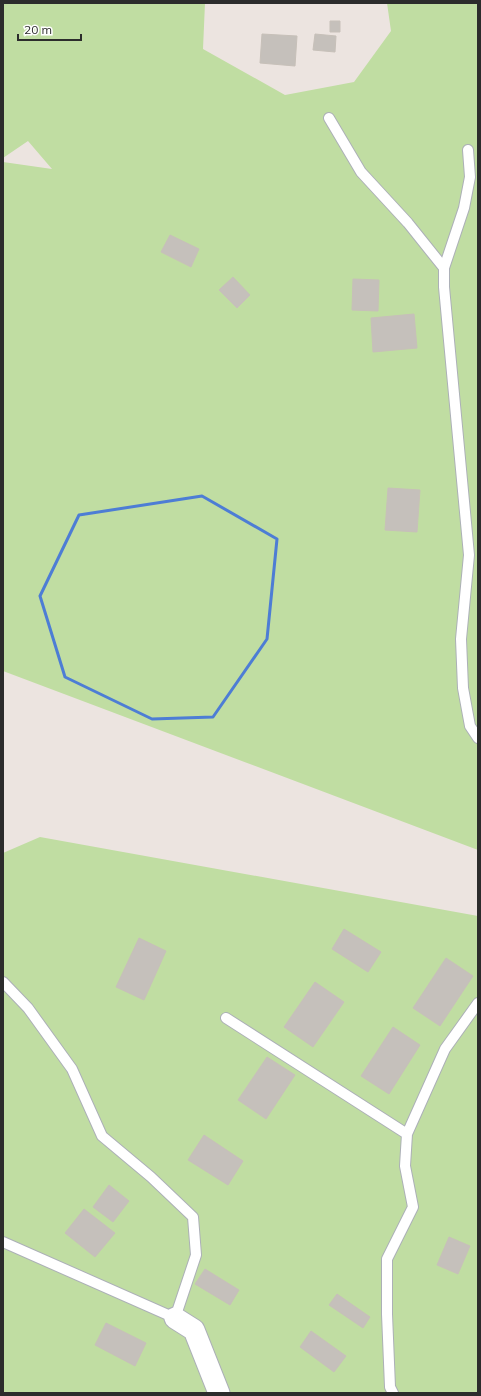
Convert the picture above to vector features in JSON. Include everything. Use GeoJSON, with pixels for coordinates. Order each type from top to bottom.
{"type":"FeatureCollection","features":[{"type":"Feature","properties":{"kind":"street"},"geometry":{"type":"LineString","coordinates":[[175,1318],[194,1330],[219,1393]]}},
{"type":"Feature","properties":{"kind":"lane"},"geometry":{"type":"LineString","coordinates":[[329,118],[362,172],[408,223],[444,268]]}},
{"type":"Feature","properties":{"kind":"lane"},"geometry":{"type":"LineString","coordinates":[[468,150],[470,177],[464,208],[444,268],[444,287],[474,555],[461,639],[463,688],[470,726],[478,738]]}},
{"type":"Feature","properties":{"kind":"lane"},"geometry":{"type":"LineString","coordinates":[[3,982],[28,1008],[72,1069],[102,1136],[151,1177],[193,1217],[196,1255],[175,1318],[3,1242]]}},
{"type":"Feature","properties":{"kind":"lane"},"geometry":{"type":"LineString","coordinates":[[391,1391],[387,1314],[387,1259],[413,1207],[405,1166],[407,1134],[445,1049],[478,1003]]}},
{"type":"Feature","properties":{"kind":"lane"},"geometry":{"type":"LineString","coordinates":[[226,1018],[407,1134]]}},
{"type":"Feature","properties":{"kind":"highlighted area"},"geometry":{"type":"Polygon","coordinates":[[[202,496],[277,539],[267,639],[213,717],[152,719],[65,677],[40,596],[79,515],[202,496]]]}},
{"type":"Feature","properties":{"kind":"green space"},"geometry":{"type":"Polygon","coordinates":[[[3,3],[205,3],[203,49],[285,95],[354,82],[391,31],[387,3],[478,3],[478,850],[3,671],[3,162],[52,169],[28,141],[3,158],[3,3]]]}},
{"type":"Feature","properties":{"kind":"green space"},"geometry":{"type":"Polygon","coordinates":[[[40,837],[478,916],[478,1393],[3,1393],[3,853],[40,837]]]}},
{"type":"Feature","properties":{"kind":"building"},"geometry":{"type":"Polygon","coordinates":[[[330,21],[340,21],[340,32],[330,32],[330,21]]]}},
{"type":"Feature","properties":{"kind":"building"},"geometry":{"type":"Polygon","coordinates":[[[262,34],[297,36],[295,66],[260,63],[262,34]]]}},
{"type":"Feature","properties":{"kind":"building"},"geometry":{"type":"Polygon","coordinates":[[[315,34],[336,36],[335,52],[313,50],[315,34]]]}},
{"type":"Feature","properties":{"kind":"building"},"geometry":{"type":"Polygon","coordinates":[[[170,235],[199,249],[191,267],[161,252],[170,235]]]}},
{"type":"Feature","properties":{"kind":"building"},"geometry":{"type":"Polygon","coordinates":[[[233,277],[250,295],[237,308],[219,290],[233,277]]]}},
{"type":"Feature","properties":{"kind":"building"},"geometry":{"type":"Polygon","coordinates":[[[353,279],[379,280],[378,311],[352,310],[353,279]]]}},
{"type":"Feature","properties":{"kind":"building"},"geometry":{"type":"Polygon","coordinates":[[[414,314],[417,348],[373,352],[371,318],[414,314]]]}},
{"type":"Feature","properties":{"kind":"building"},"geometry":{"type":"Polygon","coordinates":[[[388,488],[420,490],[417,532],[385,530],[388,488]]]}},
{"type":"Feature","properties":{"kind":"building"},"geometry":{"type":"Polygon","coordinates":[[[344,929],[381,952],[368,972],[332,949],[344,929]]]}},
{"type":"Feature","properties":{"kind":"building"},"geometry":{"type":"Polygon","coordinates":[[[139,938],[166,951],[144,1000],[116,987],[139,938]]]}},
{"type":"Feature","properties":{"kind":"building"},"geometry":{"type":"Polygon","coordinates":[[[446,958],[473,976],[440,1026],[413,1008],[446,958]]]}},
{"type":"Feature","properties":{"kind":"building"},"geometry":{"type":"Polygon","coordinates":[[[315,982],[344,1002],[313,1047],[284,1027],[315,982]]]}},
{"type":"Feature","properties":{"kind":"building"},"geometry":{"type":"Polygon","coordinates":[[[393,1027],[420,1045],[389,1094],[361,1076],[393,1027]]]}},
{"type":"Feature","properties":{"kind":"building"},"geometry":{"type":"Polygon","coordinates":[[[267,1057],[295,1075],[266,1119],[238,1100],[267,1057]]]}},
{"type":"Feature","properties":{"kind":"building"},"geometry":{"type":"Polygon","coordinates":[[[204,1135],[243,1161],[228,1185],[188,1160],[204,1135]]]}},
{"type":"Feature","properties":{"kind":"building"},"geometry":{"type":"Polygon","coordinates":[[[109,1185],[129,1201],[113,1222],[93,1207],[109,1185]]]}},
{"type":"Feature","properties":{"kind":"building"},"geometry":{"type":"Polygon","coordinates":[[[84,1209],[115,1233],[95,1257],[65,1233],[84,1209]]]}},
{"type":"Feature","properties":{"kind":"building"},"geometry":{"type":"Polygon","coordinates":[[[449,1237],[470,1246],[458,1274],[437,1265],[449,1237]]]}},
{"type":"Feature","properties":{"kind":"building"},"geometry":{"type":"Polygon","coordinates":[[[205,1269],[239,1290],[230,1305],[195,1284],[205,1269]]]}},
{"type":"Feature","properties":{"kind":"building"},"geometry":{"type":"Polygon","coordinates":[[[337,1294],[370,1317],[363,1328],[329,1305],[337,1294]]]}},
{"type":"Feature","properties":{"kind":"building"},"geometry":{"type":"Polygon","coordinates":[[[106,1323],[146,1343],[135,1366],[95,1345],[106,1323]]]}},
{"type":"Feature","properties":{"kind":"building"},"geometry":{"type":"Polygon","coordinates":[[[311,1331],[346,1356],[334,1372],[300,1347],[311,1331]]]}}]}
